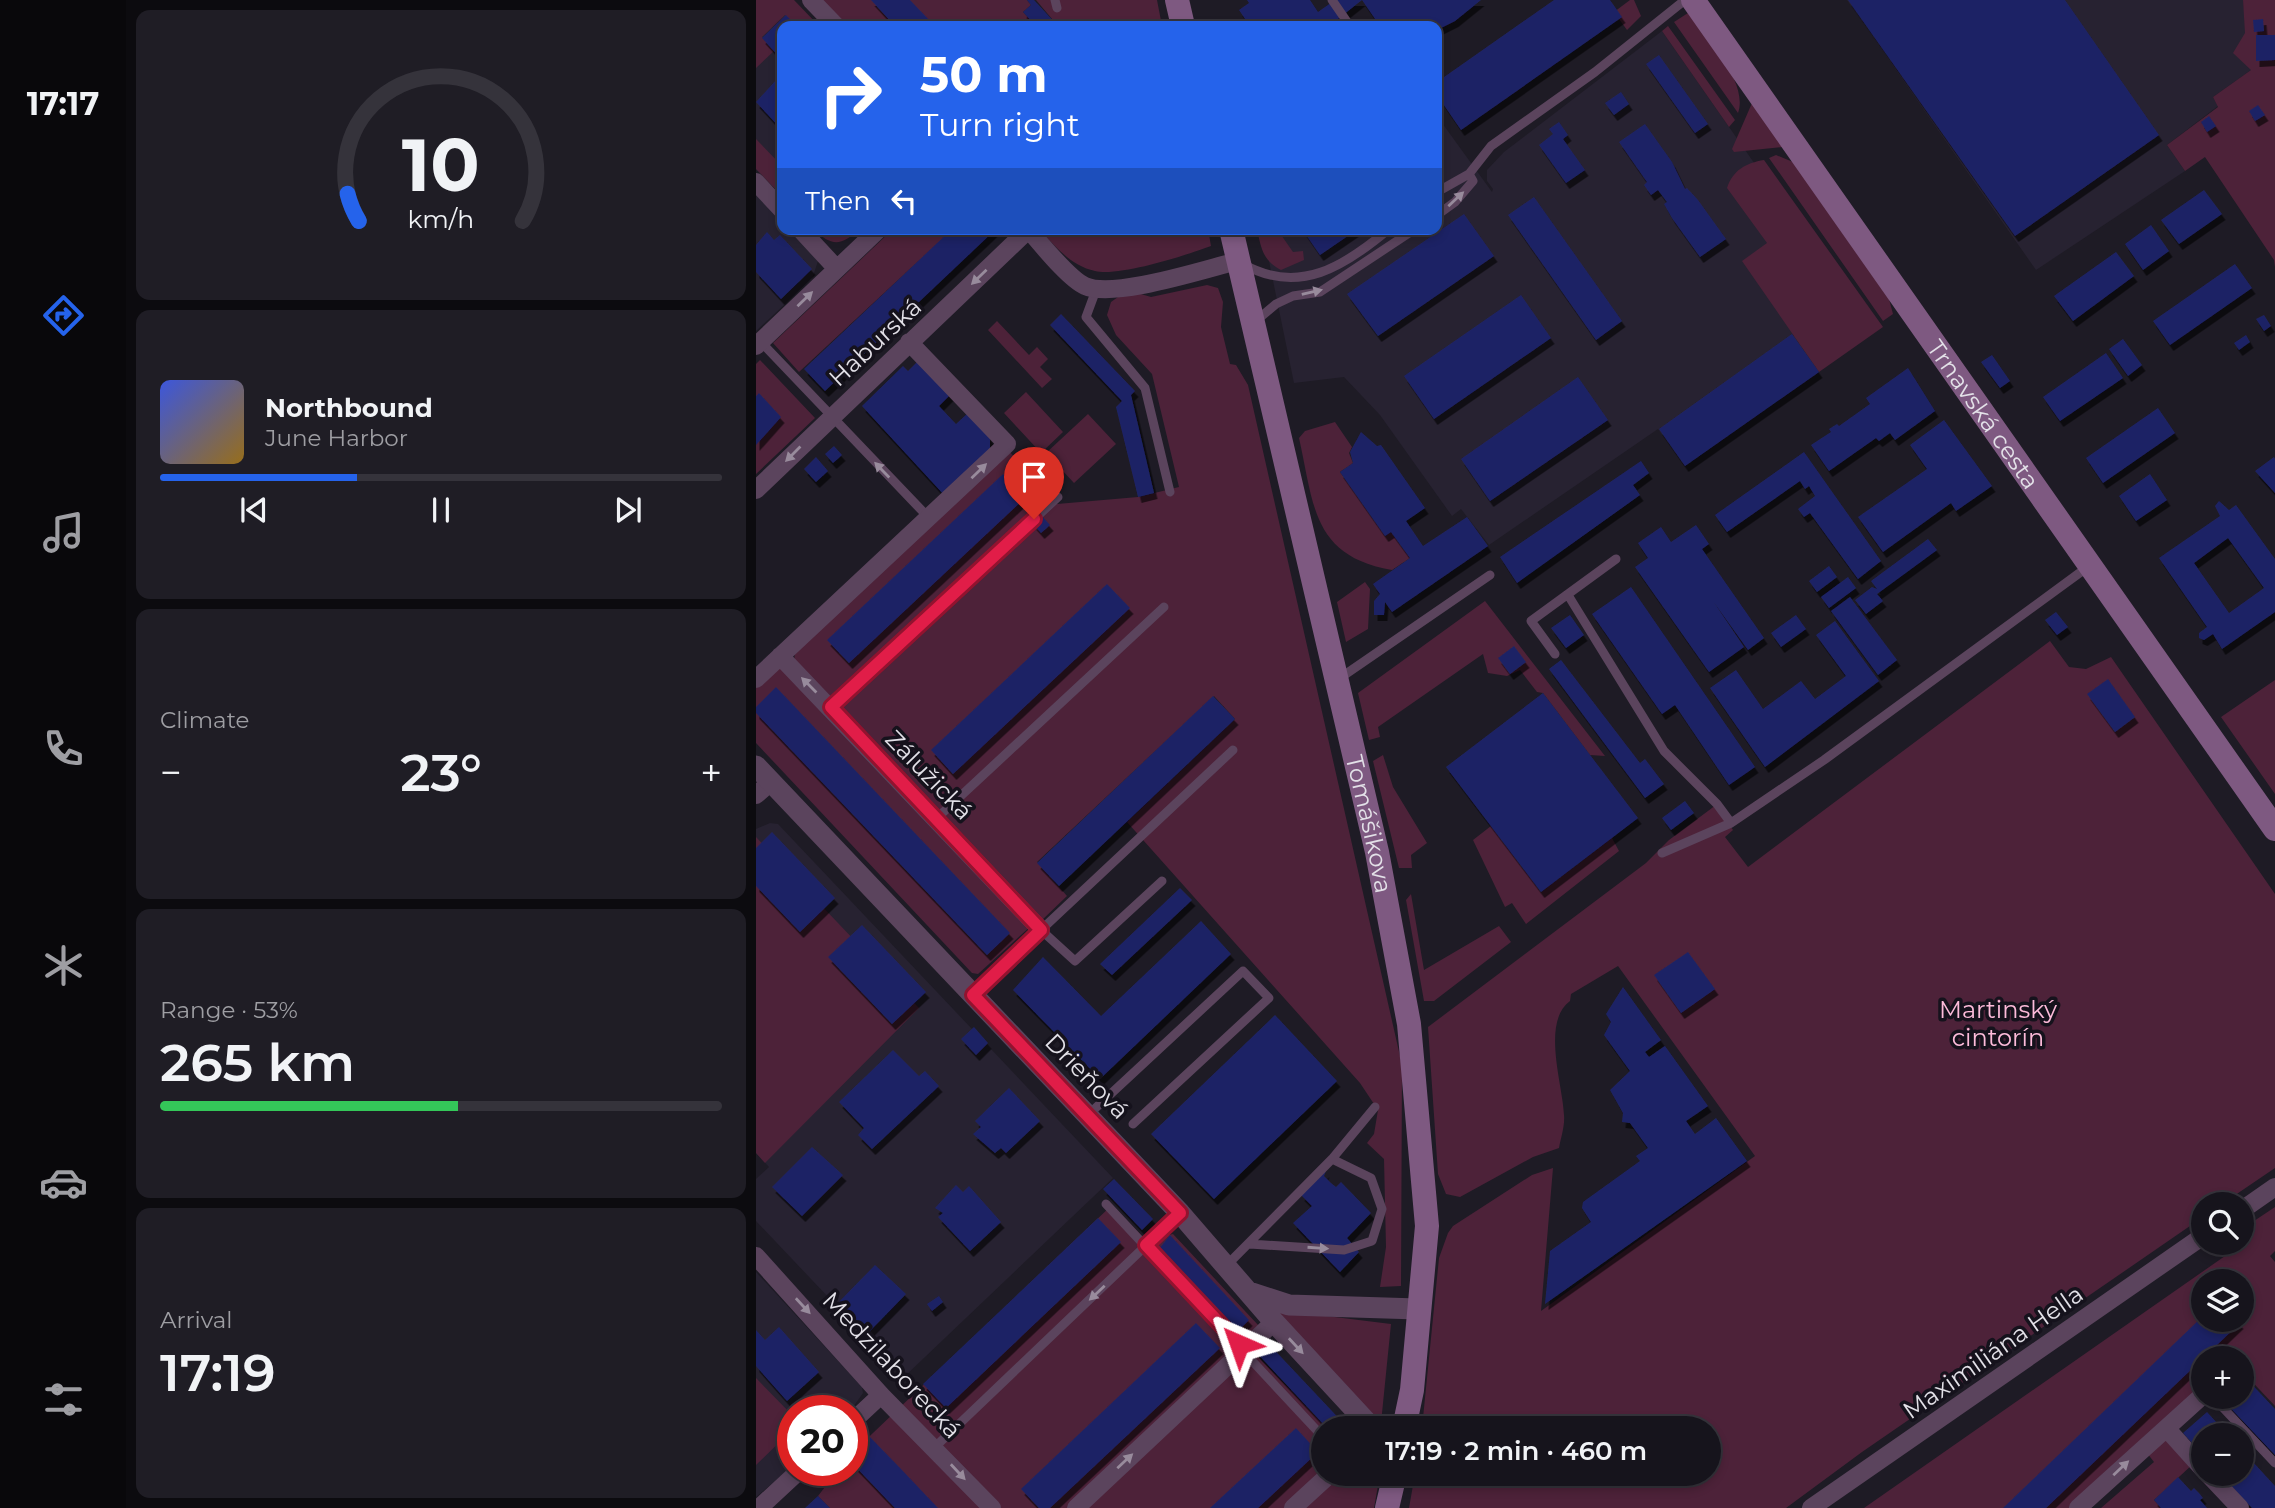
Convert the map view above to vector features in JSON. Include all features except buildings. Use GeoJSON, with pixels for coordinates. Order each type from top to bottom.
{"type":"FeatureCollection","features":[{"type":"Feature","properties":{"kind":"main road"},"geometry":{"type":"LineString","coordinates":[[1177,0],[1182,21]]}},
{"type":"Feature","properties":{"kind":"main road","name":"Trnavská cesta"},"geometry":{"type":"LineString","coordinates":[[1693,0],[2275,829]]}},
{"type":"Feature","properties":{"kind":"main road","name":"Tomášikova"},"geometry":{"type":"LineString","coordinates":[[1232,235],[1377,852],[1409,1024],[1427,1226],[1412,1390],[1407,1416]]}},
{"type":"Feature","properties":{"kind":"main road"},"geometry":{"type":"LineString","coordinates":[[1387,1508],[1392,1486]]}},
{"type":"Feature","properties":{"kind":"street"},"geometry":{"type":"LineString","coordinates":[[811,0],[831,21]]}},
{"type":"Feature","properties":{"kind":"street"},"geometry":{"type":"LineString","coordinates":[[756,182],[777,205]]}},
{"type":"Feature","properties":{"kind":"street"},"geometry":{"type":"LineString","coordinates":[[806,235],[837,269]]}},
{"type":"Feature","properties":{"kind":"street"},"geometry":{"type":"LineString","coordinates":[[758,342],[872,235]]}},
{"type":"Feature","properties":{"kind":"street","name":"Haburská"},"geometry":{"type":"LineString","coordinates":[[756,490],[1023,235]]}},
{"type":"Feature","properties":{"kind":"street","name":"Haburská"},"geometry":{"type":"LineString","coordinates":[[1033,235],[1083,285],[1096,290]]}},
{"type":"Feature","properties":{"kind":"street"},"geometry":{"type":"LineString","coordinates":[[1096,290],[1137,286],[1238,261]]}},
{"type":"Feature","properties":{"kind":"street"},"geometry":{"type":"LineString","coordinates":[[756,679],[1007,444],[909,342]]}},
{"type":"Feature","properties":{"kind":"street","name":"Zálužická"},"geometry":{"type":"LineString","coordinates":[[780,656],[1041,930]]}},
{"type":"Feature","properties":{"kind":"street","name":"Drieňová"},"geometry":{"type":"LineString","coordinates":[[756,766],[763,788],[973,995],[1088,1115],[1180,1213],[1252,1293],[1273,1322],[1361,1416]]}},
{"type":"Feature","properties":{"kind":"street"},"geometry":{"type":"LineString","coordinates":[[2254,1202],[2275,1187]]}},
{"type":"Feature","properties":{"kind":"street","name":"Maximiliána Hella"},"geometry":{"type":"LineString","coordinates":[[1811,1508],[2191,1244]]}},
{"type":"Feature","properties":{"kind":"street","name":"Medzilaborecká"},"geometry":{"type":"LineString","coordinates":[[756,1256],[881,1395],[992,1508]]}},
{"type":"Feature","properties":{"kind":"street"},"geometry":{"type":"LineString","coordinates":[[1252,1293],[1302,1306],[1418,1309]]}},
{"type":"Feature","properties":{"kind":"street"},"geometry":{"type":"LineString","coordinates":[[1076,1508],[1273,1322]]}},
{"type":"Feature","properties":{"kind":"street"},"geometry":{"type":"LineString","coordinates":[[868,1407],[881,1395]]}},
{"type":"Feature","properties":{"kind":"street"},"geometry":{"type":"LineString","coordinates":[[2084,1506],[2191,1406]]}},
{"type":"Feature","properties":{"kind":"street"},"geometry":{"type":"LineString","coordinates":[[2166,1429],[2191,1456]]}},
{"type":"Feature","properties":{"kind":"street"},"geometry":{"type":"LineString","coordinates":[[759,1508],[783,1486]]}},
{"type":"Feature","properties":{"kind":"street"},"geometry":{"type":"LineString","coordinates":[[1293,1508],[1317,1486]]}},
{"type":"Feature","properties":{"kind":"street"},"geometry":{"type":"LineString","coordinates":[[2219,1486],[2240,1508]]}},
{"type":"Feature","properties":{"kind":"lane"},"geometry":{"type":"LineString","coordinates":[[1332,0],[1347,21]]}},
{"type":"Feature","properties":{"kind":"lane"},"geometry":{"type":"LineString","coordinates":[[1442,211],[1455,202],[1491,146],[1595,72],[1685,0]]}},
{"type":"Feature","properties":{"kind":"lane"},"geometry":{"type":"LineString","coordinates":[[1442,190],[1471,177]]}},
{"type":"Feature","properties":{"kind":"lane"},"geometry":{"type":"LineString","coordinates":[[1238,261],[1255,271],[1288,278],[1327,272],[1380,235]]}},
{"type":"Feature","properties":{"kind":"lane"},"geometry":{"type":"LineString","coordinates":[[1253,324],[1276,304],[1293,296],[1320,292],[1406,235]]}},
{"type":"Feature","properties":{"kind":"lane"},"geometry":{"type":"LineString","coordinates":[[1096,290],[1086,317],[1144,388],[1170,492]]}},
{"type":"Feature","properties":{"kind":"lane"},"geometry":{"type":"LineString","coordinates":[[758,342],[930,518]]}},
{"type":"Feature","properties":{"kind":"lane"},"geometry":{"type":"LineString","coordinates":[[831,707],[1058,497]]}},
{"type":"Feature","properties":{"kind":"lane"},"geometry":{"type":"LineString","coordinates":[[1555,654],[1531,621],[1616,559]]}},
{"type":"Feature","properties":{"kind":"lane"},"geometry":{"type":"LineString","coordinates":[[1662,853],[1731,823],[1824,760],[2090,565]]}},
{"type":"Feature","properties":{"kind":"lane"},"geometry":{"type":"LineString","coordinates":[[1335,681],[1490,575]]}},
{"type":"Feature","properties":{"kind":"lane"},"geometry":{"type":"LineString","coordinates":[[1567,595],[1664,751],[1717,804],[1731,823]]}},
{"type":"Feature","properties":{"kind":"lane"},"geometry":{"type":"LineString","coordinates":[[937,818],[1164,607]]}},
{"type":"Feature","properties":{"kind":"lane"},"geometry":{"type":"LineString","coordinates":[[973,995],[1233,750]]}},
{"type":"Feature","properties":{"kind":"lane"},"geometry":{"type":"LineString","coordinates":[[1041,930],[1075,961],[1162,881]]}},
{"type":"Feature","properties":{"kind":"lane"},"geometry":{"type":"LineString","coordinates":[[1088,1115],[1243,971],[1269,998],[1133,1124]]}},
{"type":"Feature","properties":{"kind":"lane"},"geometry":{"type":"LineString","coordinates":[[1227,1265],[1250,1244],[1278,1210],[1332,1159],[1375,1107]]}},
{"type":"Feature","properties":{"kind":"lane"},"geometry":{"type":"LineString","coordinates":[[1250,1244],[1344,1250],[1371,1241],[1382,1209],[1371,1178],[1332,1159]]}},
{"type":"Feature","properties":{"kind":"lane"},"geometry":{"type":"LineString","coordinates":[[1106,1203],[1311,1424]]}},
{"type":"Feature","properties":{"kind":"lane"},"geometry":{"type":"LineString","coordinates":[[935,1447],[1180,1213]]}},
{"type":"Feature","properties":{"kind":"lane"},"geometry":{"type":"LineString","coordinates":[[2223,1409],[2275,1464]]}},
{"type":"Feature","properties":{"kind":"shaded area"},"geometry":{"type":"Polygon","coordinates":[[[756,0],[772,0],[792,21],[777,21],[777,191],[756,169],[756,0]]]}},
{"type":"Feature","properties":{"kind":"shaded area"},"geometry":{"type":"Polygon","coordinates":[[[1847,0],[2243,0],[2251,70],[2213,97],[2218,106],[2167,145],[2185,171],[2036,270],[1847,0]]]}},
{"type":"Feature","properties":{"kind":"shaded area"},"geometry":{"type":"Polygon","coordinates":[[[1662,31],[1873,333],[1685,466],[1658,429],[1489,545],[1461,509],[1452,516],[1380,415],[1344,377],[1294,383],[1269,261],[1267,235],[1442,235],[1442,123],[1492,192],[1493,189],[1487,181],[1487,170],[1504,152],[1662,31]]]}},
{"type":"Feature","properties":{"kind":"shaded area"},"geometry":{"type":"Polygon","coordinates":[[[756,193],[777,216],[777,235],[796,235],[818,261],[812,279],[756,331],[756,193]]]}},
{"type":"Feature","properties":{"kind":"shaded area"},"geometry":{"type":"Polygon","coordinates":[[[770,823],[778,824],[1113,1178],[904,1377],[756,1221],[756,1179],[769,1167],[756,1153],[756,829],[770,823]]]}},
{"type":"Feature","properties":{"kind":"shaded area"},"geometry":{"type":"Polygon","coordinates":[[[756,1272],[862,1387],[863,1393],[777,1395],[777,1479],[756,1497],[756,1272]]]}},
{"type":"Feature","properties":{"kind":"green space"},"geometry":{"type":"Polygon","coordinates":[[[756,0],[794,0],[814,21],[792,21],[785,15],[777,21],[762,37],[774,51],[756,68],[756,0]]]}},
{"type":"Feature","properties":{"kind":"green space"},"geometry":{"type":"Polygon","coordinates":[[[819,0],[1027,0],[1031,5],[1023,12],[1031,21],[839,21],[819,0]]]}},
{"type":"Feature","properties":{"kind":"green space"},"geometry":{"type":"Polygon","coordinates":[[[1036,0],[1157,0],[1161,21],[1054,21],[1036,0]]]}},
{"type":"Feature","properties":{"kind":"green space"},"geometry":{"type":"Polygon","coordinates":[[[1634,0],[1641,16],[1627,30],[1614,12],[1634,0]]]}},
{"type":"Feature","properties":{"kind":"green space"},"geometry":{"type":"Polygon","coordinates":[[[2243,0],[2275,0],[2275,267],[2274,260],[2205,157],[2185,171],[2167,145],[2218,107],[2213,97],[2251,70],[2233,53],[2245,33],[2243,0]]]}},
{"type":"Feature","properties":{"kind":"green space"},"geometry":{"type":"Polygon","coordinates":[[[1688,13],[1732,74],[1740,101],[1738,113],[1674,22],[1688,13]]]}},
{"type":"Feature","properties":{"kind":"green space"},"geometry":{"type":"Polygon","coordinates":[[[1668,26],[1735,120],[1729,127],[1662,31],[1668,26]]]}},
{"type":"Feature","properties":{"kind":"green space"},"geometry":{"type":"Polygon","coordinates":[[[1752,103],[1783,147],[1734,152],[1732,149],[1752,103]]]}},
{"type":"Feature","properties":{"kind":"green space"},"geometry":{"type":"Polygon","coordinates":[[[756,139],[777,161],[777,191],[756,169],[756,139]]]}},
{"type":"Feature","properties":{"kind":"green space"},"geometry":{"type":"Polygon","coordinates":[[[1776,155],[1793,162],[1889,299],[1893,314],[1883,321],[1769,158],[1776,155]]]}},
{"type":"Feature","properties":{"kind":"green space"},"geometry":{"type":"Polygon","coordinates":[[[1764,160],[1883,327],[1819,372],[1742,261],[1767,243],[1727,188],[1741,168],[1764,160]]]}},
{"type":"Feature","properties":{"kind":"green space"},"geometry":{"type":"Polygon","coordinates":[[[820,235],[852,235],[837,242],[820,235]]]}},
{"type":"Feature","properties":{"kind":"green space"},"geometry":{"type":"Polygon","coordinates":[[[887,235],[947,235],[799,372],[773,343],[887,235]]]}},
{"type":"Feature","properties":{"kind":"green space"},"geometry":{"type":"Polygon","coordinates":[[[1045,235],[1209,235],[1211,246],[1136,268],[1106,272],[1078,265],[1045,235]]]}},
{"type":"Feature","properties":{"kind":"green space"},"geometry":{"type":"Polygon","coordinates":[[[1258,235],[1281,235],[1293,252],[1303,251],[1304,260],[1281,270],[1270,262],[1258,235]]]}},
{"type":"Feature","properties":{"kind":"green space"},"geometry":{"type":"Polygon","coordinates":[[[1207,285],[1218,288],[1223,302],[1221,327],[1230,364],[1236,365],[1248,385],[1402,1065],[1401,1286],[1380,1287],[1386,1247],[1384,1159],[1367,1143],[1374,1134],[1378,1110],[1360,1083],[1127,822],[1235,719],[1214,696],[1037,862],[1067,896],[1040,922],[794,662],[795,651],[1009,451],[1057,504],[1138,497],[1179,487],[1152,374],[1116,335],[1107,315],[1111,302],[1134,292],[1151,297],[1207,285]]]}},
{"type":"Feature","properties":{"kind":"green space"},"geometry":{"type":"Polygon","coordinates":[[[997,321],[1029,355],[1037,347],[1048,359],[1040,367],[1052,379],[1042,388],[988,330],[997,321]]]}},
{"type":"Feature","properties":{"kind":"green space"},"geometry":{"type":"Polygon","coordinates":[[[760,360],[815,418],[756,474],[756,364],[760,360]]]}},
{"type":"Feature","properties":{"kind":"green space"},"geometry":{"type":"Polygon","coordinates":[[[1026,392],[1063,432],[1041,453],[1004,413],[1026,392]]]}},
{"type":"Feature","properties":{"kind":"green space"},"geometry":{"type":"Polygon","coordinates":[[[1088,414],[1116,444],[1074,483],[1046,453],[1088,414]]]}},
{"type":"Feature","properties":{"kind":"green space"},"geometry":{"type":"Polygon","coordinates":[[[1335,422],[1352,447],[1349,453],[1353,463],[1340,472],[1385,536],[1391,532],[1410,558],[1392,570],[1366,563],[1346,553],[1331,540],[1314,506],[1299,438],[1305,431],[1335,422]]]}},
{"type":"Feature","properties":{"kind":"green space"},"geometry":{"type":"Polygon","coordinates":[[[1365,582],[1370,589],[1368,629],[1346,642],[1337,602],[1365,582]]]}},
{"type":"Feature","properties":{"kind":"green space"},"geometry":{"type":"Polygon","coordinates":[[[1485,601],[1605,756],[1590,755],[1543,693],[1537,692],[1520,670],[1507,676],[1488,673],[1483,654],[1378,727],[1380,737],[1369,740],[1358,693],[1485,601]]]}},
{"type":"Feature","properties":{"kind":"green space","name":"Martinský cintorín"},"geometry":{"type":"Polygon","coordinates":[[[2050,641],[2069,667],[2086,669],[2111,657],[2275,894],[2275,1168],[2240,1192],[2191,1192],[2191,1225],[1862,1452],[1786,1508],[1409,1508],[1413,1486],[1721,1486],[1721,1416],[1423,1416],[1439,1258],[1453,1226],[1532,1175],[1553,1168],[1541,1311],[1755,1156],[1618,966],[1571,994],[1570,1001],[1561,1011],[1557,1023],[1556,1055],[1564,1119],[1559,1148],[1533,1157],[1460,1197],[1446,1194],[1438,1174],[1428,1027],[1646,863],[1669,840],[1716,805],[1733,830],[1725,837],[1748,867],[2050,641]]]}},
{"type":"Feature","properties":{"kind":"green space"},"geometry":{"type":"Polygon","coordinates":[[[785,661],[1032,925],[978,974],[972,973],[756,743],[756,688],[785,661]]]}},
{"type":"Feature","properties":{"kind":"green space"},"geometry":{"type":"Polygon","coordinates":[[[2275,680],[2275,794],[2221,717],[2275,680]]]}},
{"type":"Feature","properties":{"kind":"green space"},"geometry":{"type":"Polygon","coordinates":[[[1383,755],[1393,787],[1427,843],[1411,855],[1412,868],[1399,868],[1373,761],[1383,755]]]}},
{"type":"Feature","properties":{"kind":"green space"},"geometry":{"type":"Polygon","coordinates":[[[1491,826],[1541,892],[1612,838],[1619,851],[1526,924],[1512,903],[1505,907],[1473,840],[1491,826]]]}},
{"type":"Feature","properties":{"kind":"green space"},"geometry":{"type":"Polygon","coordinates":[[[756,837],[919,1008],[765,1163],[756,1153],[756,837]]]}},
{"type":"Feature","properties":{"kind":"green space"},"geometry":{"type":"Polygon","coordinates":[[[1411,894],[1424,970],[1499,926],[1511,942],[1434,1001],[1424,1001],[1406,900],[1411,894]]]}},
{"type":"Feature","properties":{"kind":"green space"},"geometry":{"type":"Polygon","coordinates":[[[1112,1205],[1153,1247],[1164,1236],[1173,1234],[1259,1326],[1248,1336],[1236,1334],[1315,1416],[1311,1416],[1311,1486],[1378,1486],[1374,1508],[830,1508],[818,1496],[826,1486],[868,1486],[868,1438],[1112,1205]]]}},
{"type":"Feature","properties":{"kind":"green space"},"geometry":{"type":"Polygon","coordinates":[[[2275,1207],[2275,1251],[2270,1256],[2275,1262],[2275,1406],[2254,1384],[2254,1346],[2191,1346],[2191,1395],[2073,1508],[1864,1508],[2191,1280],[2191,1332],[2254,1332],[2254,1269],[2206,1269],[2225,1256],[2254,1255],[2254,1221],[2275,1207]]]}},
{"type":"Feature","properties":{"kind":"green space"},"geometry":{"type":"Polygon","coordinates":[[[1278,1310],[1391,1324],[1382,1416],[1369,1416],[1278,1319],[1278,1310]]]}},
{"type":"Feature","properties":{"kind":"green space"},"geometry":{"type":"Polygon","coordinates":[[[756,1378],[777,1400],[777,1445],[756,1465],[756,1378]]]}},
{"type":"Feature","properties":{"kind":"green space"},"geometry":{"type":"Polygon","coordinates":[[[2167,1435],[2191,1462],[2191,1466],[2154,1500],[2161,1508],[2101,1508],[2154,1462],[2147,1453],[2167,1435]]]}},
{"type":"Feature","properties":{"kind":"route"},"geometry":{"type":"LineString","coordinates":[[1034,519],[831,707],[1041,930],[973,995],[1180,1213],[1146,1245],[1239,1344]]}}]}
